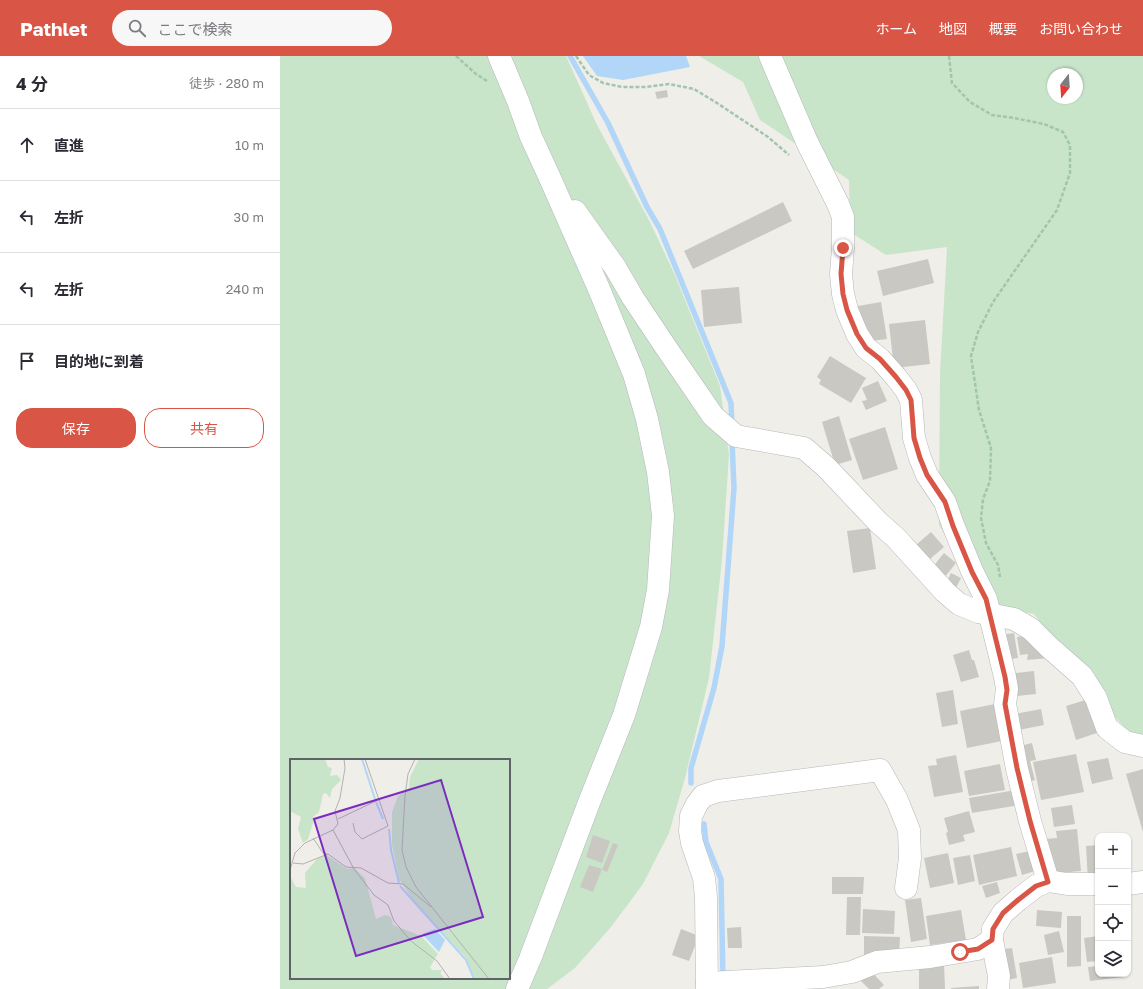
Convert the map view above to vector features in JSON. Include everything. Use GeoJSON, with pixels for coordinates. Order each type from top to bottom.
{"type":"FeatureCollection","features":[{"type":"Feature","properties":{"kind":"street"},"geometry":{"type":"LineString","coordinates":[[499,56],[531,137],[599,289],[634,374],[647,419],[658,472],[663,516],[658,590],[651,627],[626,708],[533,952],[517,989]]}},
{"type":"Feature","properties":{"kind":"street"},"geometry":{"type":"LineString","coordinates":[[770,56],[807,142],[843,217],[841,274],[843,294],[847,310],[857,334],[866,348],[880,359],[896,377],[906,390],[911,400],[914,438],[920,458],[927,475],[945,502],[953,526],[987,607],[1005,677],[1007,690],[1005,704],[1017,768],[1030,821],[1048,882]]}},
{"type":"Feature","properties":{"kind":"street"},"geometry":{"type":"LineString","coordinates":[[549,176],[615,267],[661,340],[713,416],[736,436],[804,448],[826,467],[878,522],[896,538],[945,592],[959,604],[978,612],[987,607]]}},
{"type":"Feature","properties":{"kind":"street"},"geometry":{"type":"LineString","coordinates":[[987,607],[1014,619],[1031,629],[1082,676],[1096,698],[1107,728],[1134,744],[1130,749],[1143,755]]}},
{"type":"Feature","properties":{"kind":"street"},"geometry":{"type":"LineString","coordinates":[[906,888],[910,858],[909,830],[897,800],[880,770],[718,791],[703,796],[691,816],[690,831],[692,843],[704,878],[706,897],[707,986],[823,977],[852,972],[877,962],[930,957],[978,949],[992,940]]}},
{"type":"Feature","properties":{"kind":"street"},"geometry":{"type":"LineString","coordinates":[[998,989],[999,976],[992,940],[993,929],[1003,913],[1036,886],[1048,882],[1095,884]]}},
{"type":"Feature","properties":{"kind":"street"},"geometry":{"type":"LineString","coordinates":[[1131,884],[1143,882]]}},
{"type":"Feature","properties":{"kind":"path"},"geometry":{"type":"LineString","coordinates":[[576,56],[589,75],[603,83],[622,88],[669,84],[694,89],[768,137],[790,156]]}},
{"type":"Feature","properties":{"kind":"path"},"geometry":{"type":"LineString","coordinates":[[949,56],[952,83],[970,102],[992,115],[1044,124],[1063,132],[1070,145],[1070,173],[1057,210],[993,302],[978,332],[971,356],[980,410],[992,448],[990,481],[983,499],[981,518],[986,543],[998,565],[1000,578],[987,607]]}},
{"type":"Feature","properties":{"kind":"green space"},"geometry":{"type":"Polygon","coordinates":[[[280,56],[566,56],[597,125],[650,222],[674,273],[720,386],[729,455],[722,560],[709,678],[685,778],[669,833],[643,884],[611,927],[575,968],[547,989],[280,989],[280,56]]]}},
{"type":"Feature","properties":{"kind":"green space"},"geometry":{"type":"Polygon","coordinates":[[[699,56],[1143,56],[1143,747],[1106,707],[1034,614],[988,606],[939,525],[940,373],[947,247],[886,255],[850,232],[849,180],[760,120],[743,82],[699,56]]]}},
{"type":"Feature","properties":{"kind":"water"},"geometry":{"type":"Polygon","coordinates":[[[583,56],[686,56],[690,67],[623,80],[597,76],[583,56]]]}},
{"type":"Feature","properties":{"kind":"building"},"geometry":{"type":"Polygon","coordinates":[[[667,90],[668,97],[657,99],[655,92],[667,90]]]}},
{"type":"Feature","properties":{"kind":"building"},"geometry":{"type":"Polygon","coordinates":[[[783,202],[792,221],[693,269],[684,251],[783,202]]]}},
{"type":"Feature","properties":{"kind":"building"},"geometry":{"type":"Polygon","coordinates":[[[928,259],[934,283],[883,296],[877,271],[928,259]]]}},
{"type":"Feature","properties":{"kind":"building"},"geometry":{"type":"Polygon","coordinates":[[[739,287],[742,323],[704,327],[701,290],[739,287]]]}},
{"type":"Feature","properties":{"kind":"building"},"geometry":{"type":"Polygon","coordinates":[[[881,302],[887,339],[863,342],[858,306],[881,302]]]}},
{"type":"Feature","properties":{"kind":"building"},"geometry":{"type":"Polygon","coordinates":[[[925,320],[930,364],[894,368],[889,324],[925,320]]]}},
{"type":"Feature","properties":{"kind":"building"},"geometry":{"type":"Polygon","coordinates":[[[830,356],[866,378],[851,403],[819,384],[821,380],[817,377],[830,356]]]}},
{"type":"Feature","properties":{"kind":"building"},"geometry":{"type":"Polygon","coordinates":[[[878,381],[887,401],[866,410],[862,401],[867,400],[862,388],[878,381]]]}},
{"type":"Feature","properties":{"kind":"building"},"geometry":{"type":"Polygon","coordinates":[[[839,416],[852,460],[835,465],[822,422],[839,416]]]}},
{"type":"Feature","properties":{"kind":"building"},"geometry":{"type":"Polygon","coordinates":[[[885,427],[898,469],[863,480],[849,439],[885,427]]]}},
{"type":"Feature","properties":{"kind":"building"},"geometry":{"type":"Polygon","coordinates":[[[870,528],[876,569],[853,573],[847,531],[870,528]]]}},
{"type":"Feature","properties":{"kind":"building"},"geometry":{"type":"Polygon","coordinates":[[[931,532],[944,547],[929,560],[916,545],[931,532]]]}},
{"type":"Feature","properties":{"kind":"building"},"geometry":{"type":"Polygon","coordinates":[[[944,553],[956,563],[944,578],[932,568],[944,553]]]}},
{"type":"Feature","properties":{"kind":"building"},"geometry":{"type":"Polygon","coordinates":[[[951,573],[961,578],[956,588],[946,584],[951,573]]]}},
{"type":"Feature","properties":{"kind":"building"},"geometry":{"type":"Polygon","coordinates":[[[1014,633],[1018,658],[1004,660],[1001,635],[1014,633]]]}},
{"type":"Feature","properties":{"kind":"building"},"geometry":{"type":"Polygon","coordinates":[[[1029,635],[1049,658],[1027,660],[1028,654],[1020,655],[1017,637],[1029,635]]]}},
{"type":"Feature","properties":{"kind":"building"},"geometry":{"type":"Polygon","coordinates":[[[969,650],[972,660],[974,660],[979,677],[961,682],[953,655],[969,650]]]}},
{"type":"Feature","properties":{"kind":"building"},"geometry":{"type":"Polygon","coordinates":[[[1034,671],[1036,694],[1017,696],[1015,673],[1034,671]]]}},
{"type":"Feature","properties":{"kind":"building"},"geometry":{"type":"Polygon","coordinates":[[[953,690],[958,724],[942,727],[936,693],[953,690]]]}},
{"type":"Feature","properties":{"kind":"building"},"geometry":{"type":"Polygon","coordinates":[[[1089,699],[1100,732],[1076,740],[1066,706],[1089,699]]]}},
{"type":"Feature","properties":{"kind":"building"},"geometry":{"type":"Polygon","coordinates":[[[995,704],[1002,741],[967,748],[960,711],[995,704]]]}},
{"type":"Feature","properties":{"kind":"building"},"geometry":{"type":"Polygon","coordinates":[[[1041,709],[1044,725],[1013,731],[1010,715],[1041,709]]]}},
{"type":"Feature","properties":{"kind":"building"},"geometry":{"type":"Polygon","coordinates":[[[1032,743],[1036,760],[1030,761],[1035,780],[1025,783],[1016,747],[1032,743]]]}},
{"type":"Feature","properties":{"kind":"building"},"geometry":{"type":"Polygon","coordinates":[[[1076,754],[1084,792],[1041,800],[1033,762],[1076,754]]]}},
{"type":"Feature","properties":{"kind":"building"},"geometry":{"type":"Polygon","coordinates":[[[956,755],[963,792],[934,797],[928,766],[937,765],[936,759],[956,755]]]}},
{"type":"Feature","properties":{"kind":"building"},"geometry":{"type":"Polygon","coordinates":[[[1108,758],[1113,779],[1092,784],[1087,762],[1108,758]]]}},
{"type":"Feature","properties":{"kind":"building"},"geometry":{"type":"Polygon","coordinates":[[[1000,764],[1005,790],[969,796],[964,771],[1000,764]]]}},
{"type":"Feature","properties":{"kind":"building"},"geometry":{"type":"Polygon","coordinates":[[[1143,769],[1143,832],[1126,774],[1143,769]]]}},
{"type":"Feature","properties":{"kind":"building"},"geometry":{"type":"Polygon","coordinates":[[[1016,790],[1019,805],[972,813],[969,798],[1016,790]]]}},
{"type":"Feature","properties":{"kind":"building"},"geometry":{"type":"Polygon","coordinates":[[[1072,805],[1075,824],[1054,827],[1051,808],[1072,805]]]}},
{"type":"Feature","properties":{"kind":"building"},"geometry":{"type":"Polygon","coordinates":[[[969,811],[975,832],[963,835],[965,841],[949,845],[946,833],[948,832],[944,818],[969,811]]]}},
{"type":"Feature","properties":{"kind":"building"},"geometry":{"type":"Polygon","coordinates":[[[1077,829],[1081,871],[1048,874],[1045,839],[1057,838],[1056,831],[1077,829]]]}},
{"type":"Feature","properties":{"kind":"building"},"geometry":{"type":"Polygon","coordinates":[[[593,835],[610,841],[602,863],[586,857],[593,835]]]}},
{"type":"Feature","properties":{"kind":"building"},"geometry":{"type":"Polygon","coordinates":[[[613,843],[618,845],[607,872],[602,870],[613,843]]]}},
{"type":"Feature","properties":{"kind":"building"},"geometry":{"type":"Polygon","coordinates":[[[1095,845],[1095,881],[1088,881],[1086,846],[1095,845]]]}},
{"type":"Feature","properties":{"kind":"building"},"geometry":{"type":"Polygon","coordinates":[[[1011,847],[1017,876],[979,885],[973,855],[1011,847]]]}},
{"type":"Feature","properties":{"kind":"building"},"geometry":{"type":"Polygon","coordinates":[[[1030,851],[1035,871],[1022,875],[1016,854],[1030,851]]]}},
{"type":"Feature","properties":{"kind":"building"},"geometry":{"type":"Polygon","coordinates":[[[948,853],[954,883],[930,888],[924,858],[948,853]]]}},
{"type":"Feature","properties":{"kind":"building"},"geometry":{"type":"Polygon","coordinates":[[[970,855],[975,881],[958,885],[953,858],[970,855]]]}},
{"type":"Feature","properties":{"kind":"building"},"geometry":{"type":"Polygon","coordinates":[[[589,865],[602,869],[593,892],[580,887],[589,865]]]}},
{"type":"Feature","properties":{"kind":"building"},"geometry":{"type":"Polygon","coordinates":[[[832,877],[864,877],[863,894],[832,894],[832,877]]]}},
{"type":"Feature","properties":{"kind":"building"},"geometry":{"type":"Polygon","coordinates":[[[997,882],[1000,893],[986,898],[982,886],[997,882]]]}},
{"type":"Feature","properties":{"kind":"building"},"geometry":{"type":"Polygon","coordinates":[[[847,897],[861,897],[860,935],[846,935],[847,897]]]}},
{"type":"Feature","properties":{"kind":"building"},"geometry":{"type":"Polygon","coordinates":[[[921,898],[927,939],[911,942],[905,900],[921,898]]]}},
{"type":"Feature","properties":{"kind":"building"},"geometry":{"type":"Polygon","coordinates":[[[863,909],[895,911],[894,934],[862,933],[863,909]]]}},
{"type":"Feature","properties":{"kind":"building"},"geometry":{"type":"Polygon","coordinates":[[[961,910],[966,940],[930,945],[926,916],[961,910]]]}},
{"type":"Feature","properties":{"kind":"building"},"geometry":{"type":"Polygon","coordinates":[[[1037,910],[1062,912],[1061,928],[1036,926],[1037,910]]]}},
{"type":"Feature","properties":{"kind":"building"},"geometry":{"type":"Polygon","coordinates":[[[1067,916],[1081,916],[1081,966],[1067,967],[1067,916]]]}},
{"type":"Feature","properties":{"kind":"building"},"geometry":{"type":"Polygon","coordinates":[[[741,927],[742,948],[728,948],[727,928],[741,927]]]}},
{"type":"Feature","properties":{"kind":"building"},"geometry":{"type":"Polygon","coordinates":[[[681,929],[699,936],[689,961],[672,955],[681,929]]]}},
{"type":"Feature","properties":{"kind":"building"},"geometry":{"type":"Polygon","coordinates":[[[1059,931],[1064,952],[1048,955],[1044,935],[1059,931]]]}},
{"type":"Feature","properties":{"kind":"building"},"geometry":{"type":"Polygon","coordinates":[[[864,936],[900,937],[899,957],[864,956],[864,936]]]}},
{"type":"Feature","properties":{"kind":"building"},"geometry":{"type":"Polygon","coordinates":[[[1095,936],[1095,961],[1087,962],[1084,938],[1095,936]]]}},
{"type":"Feature","properties":{"kind":"building"},"geometry":{"type":"Polygon","coordinates":[[[1012,948],[1017,978],[1003,981],[998,950],[1012,948]]]}},
{"type":"Feature","properties":{"kind":"building"},"geometry":{"type":"Polygon","coordinates":[[[1052,957],[1056,983],[1023,988],[1019,963],[1052,957]]]}},
{"type":"Feature","properties":{"kind":"building"},"geometry":{"type":"Polygon","coordinates":[[[944,963],[945,989],[919,989],[919,964],[944,963]]]}},
{"type":"Feature","properties":{"kind":"building"},"geometry":{"type":"Polygon","coordinates":[[[1095,966],[1095,977],[1123,977],[1090,981],[1088,967],[1095,966]]]}},
{"type":"Feature","properties":{"kind":"building"},"geometry":{"type":"Polygon","coordinates":[[[870,970],[884,985],[879,989],[869,989],[860,980],[870,970]]]}},
{"type":"Feature","properties":{"kind":"building"},"geometry":{"type":"Polygon","coordinates":[[[979,986],[979,989],[951,989],[951,988],[979,986]]]}},
{"type":"Feature","properties":{"kind":"waterway"},"geometry":{"type":"LineString","coordinates":[[570,56],[608,123],[647,207],[660,229],[731,403],[732,425]]}},
{"type":"Feature","properties":{"kind":"waterway"},"geometry":{"type":"LineString","coordinates":[[691,783],[691,768],[714,688],[722,646],[734,488],[732,440]]}},
{"type":"Feature","properties":{"kind":"waterway"},"geometry":{"type":"LineString","coordinates":[[704,824],[706,842],[721,879],[723,979]]}},
{"type":"Feature","properties":{"kind":"route"},"geometry":{"type":"LineString","coordinates":[[843,248],[841,274],[843,294],[847,310],[857,334],[866,348],[880,359],[896,377],[906,390],[911,400],[914,438],[920,458],[927,475],[945,502],[972,572],[986,599],[1005,677],[1007,690],[1005,704],[1017,768],[1030,821],[1048,882],[1036,886],[1003,913],[993,929],[992,940],[978,949],[960,952]]}}]}
